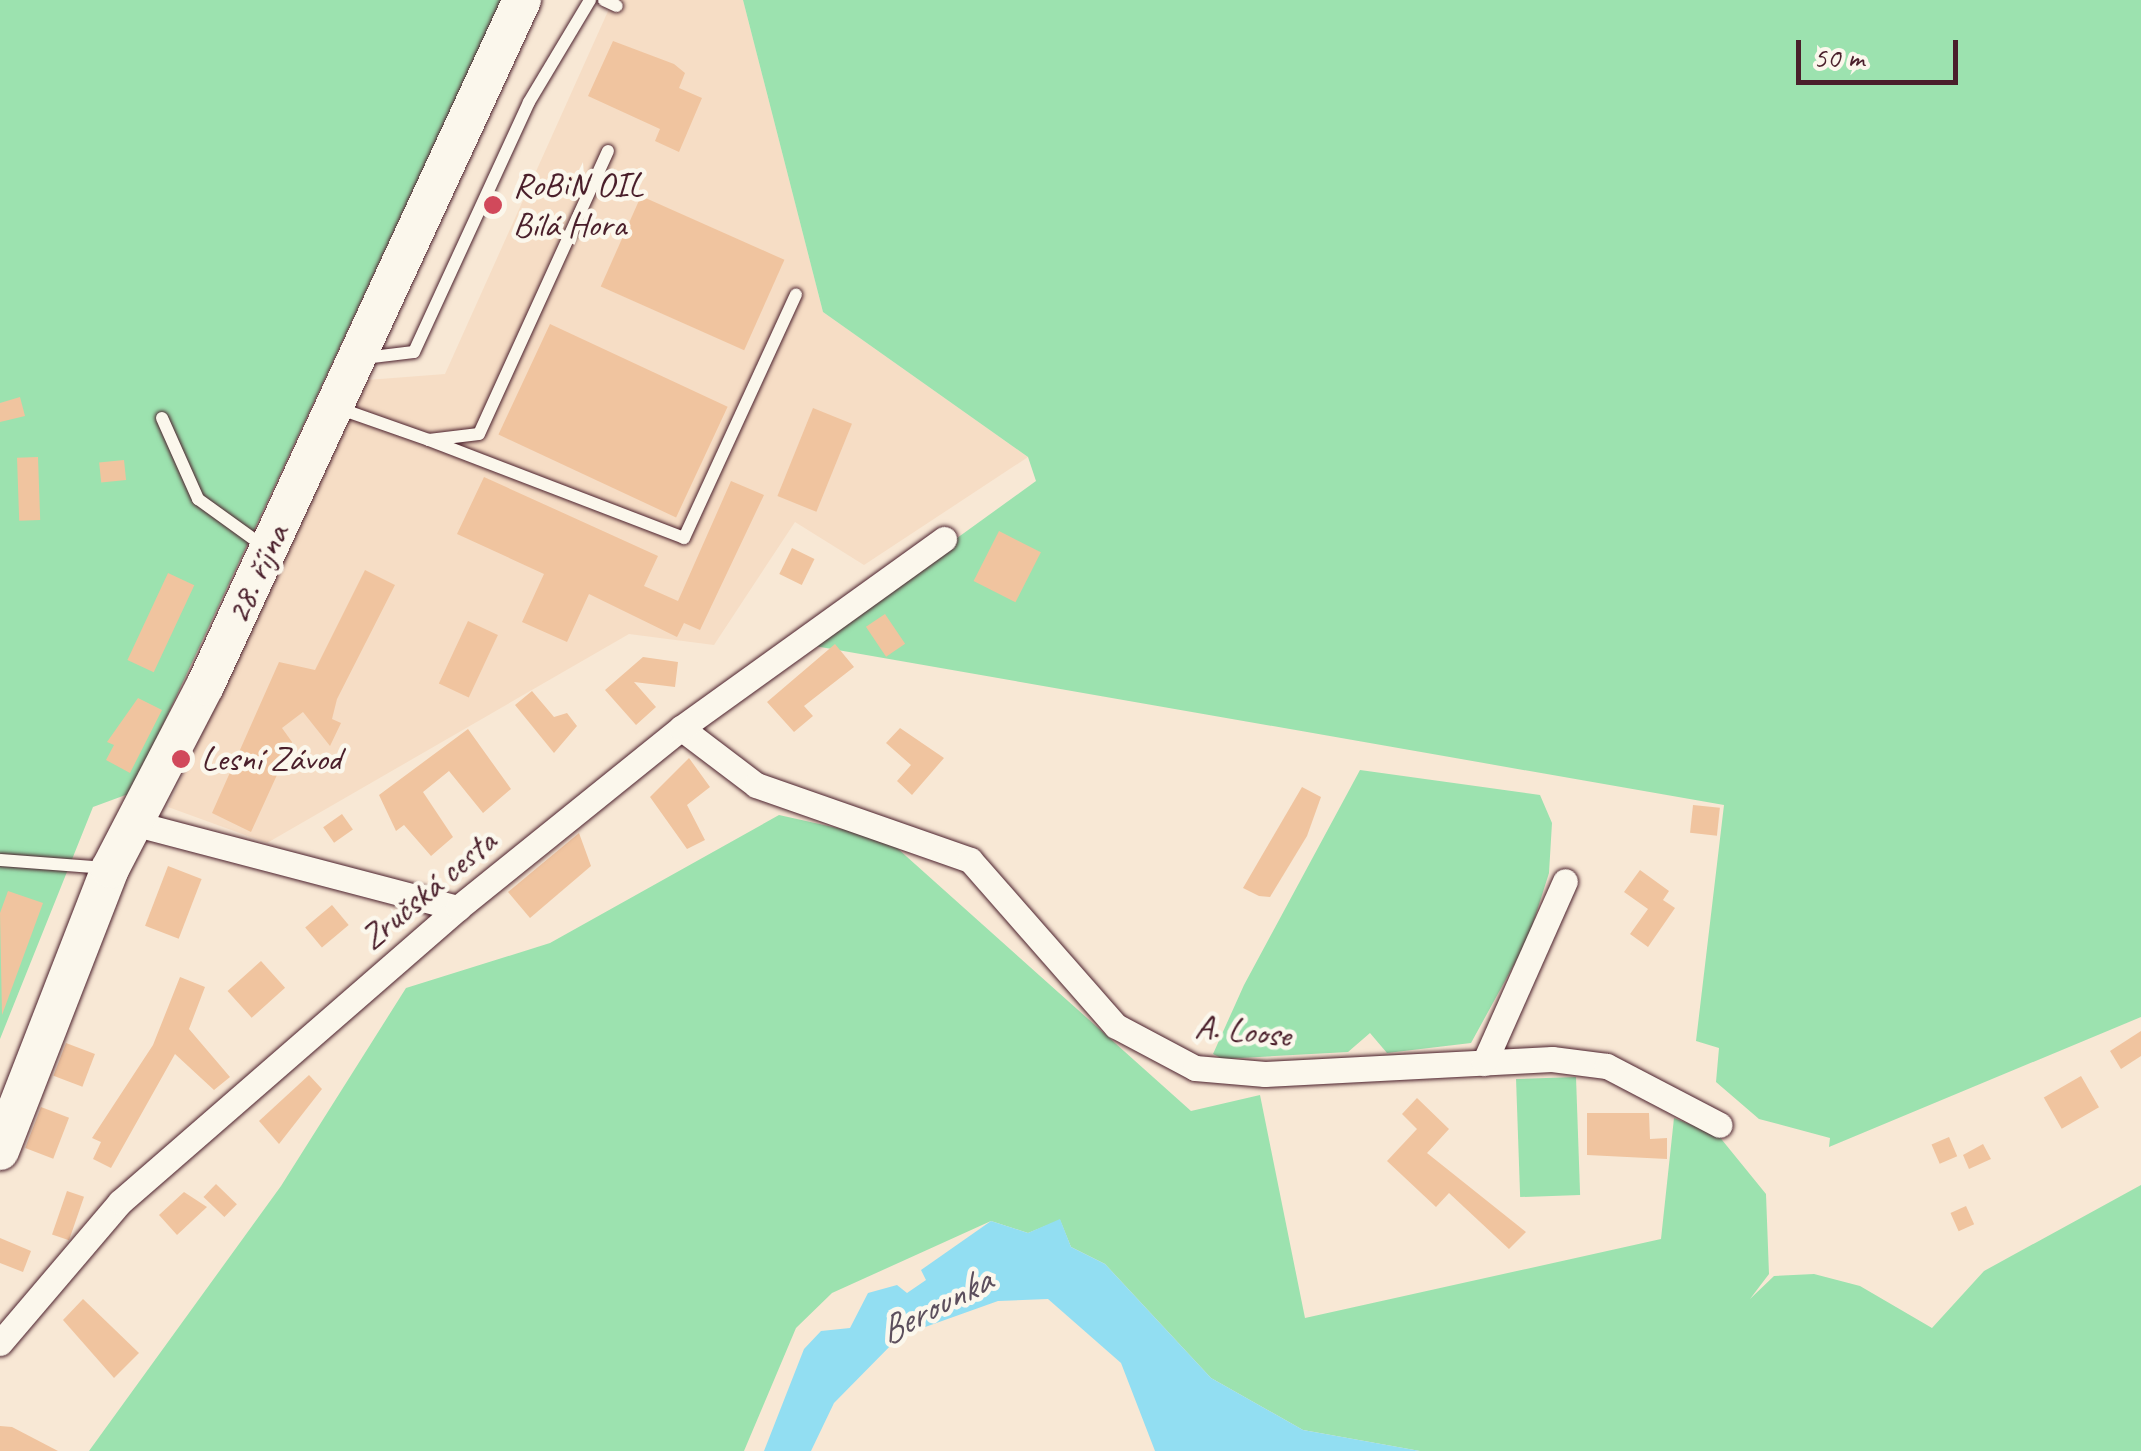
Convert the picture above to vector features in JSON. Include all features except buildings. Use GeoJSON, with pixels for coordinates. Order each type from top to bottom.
{"type":"FeatureCollection","features":[{"type":"Feature","properties":{"kind":"main road","name":"28. října"},"geometry":{"type":"LineString","coordinates":[[0,1151],[110,869],[269,550],[522,0]]}},
{"type":"Feature","properties":{"kind":"street","name":"Zručská cesta"},"geometry":{"type":"LineString","coordinates":[[0,1343],[120,1202],[458,908],[681,728],[944,538]]}},
{"type":"Feature","properties":{"kind":"street","name":"A. Loose"},"geometry":{"type":"LineString","coordinates":[[681,728],[756,785],[970,860],[1116,1026],[1149,1049],[1195,1068],[1266,1074],[1484,1063],[1607,1066],[1720,1125]]}},
{"type":"Feature","properties":{"kind":"street"},"geometry":{"type":"LineString","coordinates":[[134,822],[458,908]]}},
{"type":"Feature","properties":{"kind":"street"},"geometry":{"type":"LineString","coordinates":[[1484,1063],[1565,881]]}},
{"type":"Feature","properties":{"kind":"lane"},"geometry":{"type":"LineString","coordinates":[[356,359],[414,352],[529,102],[590,0]]}},
{"type":"Feature","properties":{"kind":"lane"},"geometry":{"type":"LineString","coordinates":[[429,440],[479,434],[608,151]]}},
{"type":"Feature","properties":{"kind":"lane"},"geometry":{"type":"LineString","coordinates":[[334,407],[684,538],[796,294]]}},
{"type":"Feature","properties":{"kind":"lane"},"geometry":{"type":"LineString","coordinates":[[162,418],[198,499],[269,550]]}},
{"type":"Feature","properties":{"kind":"lane"},"geometry":{"type":"LineString","coordinates":[[0,860],[110,869]]}},
{"type":"Feature","properties":{"kind":"shaded area"},"geometry":{"type":"Polygon","coordinates":[[[613,0],[743,0],[823,312],[1028,457],[864,565],[795,522],[714,645],[629,634],[267,843],[168,807],[367,380],[445,374],[613,0]]]}},
{"type":"Feature","properties":{"kind":"green space"},"geometry":{"type":"Polygon","coordinates":[[[0,0],[502,0],[131,793],[93,807],[0,1039],[0,0]]]}},
{"type":"Feature","properties":{"kind":"green space"},"geometry":{"type":"Polygon","coordinates":[[[743,0],[2141,0],[2141,1017],[1829,1147],[1830,1138],[1759,1119],[1716,1082],[1719,1048],[1696,1041],[1724,805],[809,645],[1036,481],[1028,457],[823,312],[743,0]]]}},
{"type":"Feature","properties":{"kind":"green space"},"geometry":{"type":"Polygon","coordinates":[[[1360,770],[1540,795],[1552,823],[1549,873],[1528,939],[1471,1043],[1387,1053],[1370,1033],[1348,1052],[1223,1059],[1213,1054],[1244,985],[1360,770]]]}},
{"type":"Feature","properties":{"kind":"green space"},"geometry":{"type":"Polygon","coordinates":[[[779,815],[887,839],[1191,1111],[1260,1095],[1305,1318],[1661,1239],[1674,1118],[1718,1135],[1766,1194],[1769,1274],[1750,1299],[1774,1276],[1814,1274],[1860,1286],[1932,1328],[1984,1271],[2141,1185],[2141,1451],[1420,1451],[1303,1430],[1211,1378],[1105,1264],[1071,1247],[1060,1220],[1028,1233],[991,1221],[832,1293],[796,1328],[744,1451],[89,1451],[281,1186],[406,988],[550,943],[779,815]]]}},
{"type":"Feature","properties":{"kind":"green space"},"geometry":{"type":"Polygon","coordinates":[[[1576,1077],[1580,1195],[1520,1197],[1516,1079],[1576,1077]]]}},
{"type":"Feature","properties":{"kind":"water","name":"Berounka"},"geometry":{"type":"Polygon","coordinates":[[[1060,1219],[1071,1247],[1105,1264],[1211,1378],[1303,1430],[1420,1451],[1155,1451],[1121,1363],[1048,1299],[998,1301],[900,1336],[834,1403],[811,1451],[764,1451],[804,1349],[821,1331],[850,1328],[868,1293],[897,1285],[907,1293],[926,1280],[921,1270],[991,1221],[1028,1233],[1060,1219]]]}},
{"type":"Feature","properties":{"kind":"place","name":"RoBiN OIL Bílá Hora"},"geometry":{"type":"Point","coordinates":[493,205]}},
{"type":"Feature","properties":{"kind":"place","name":"Lesní Závod"},"geometry":{"type":"Point","coordinates":[181,759]}}]}
